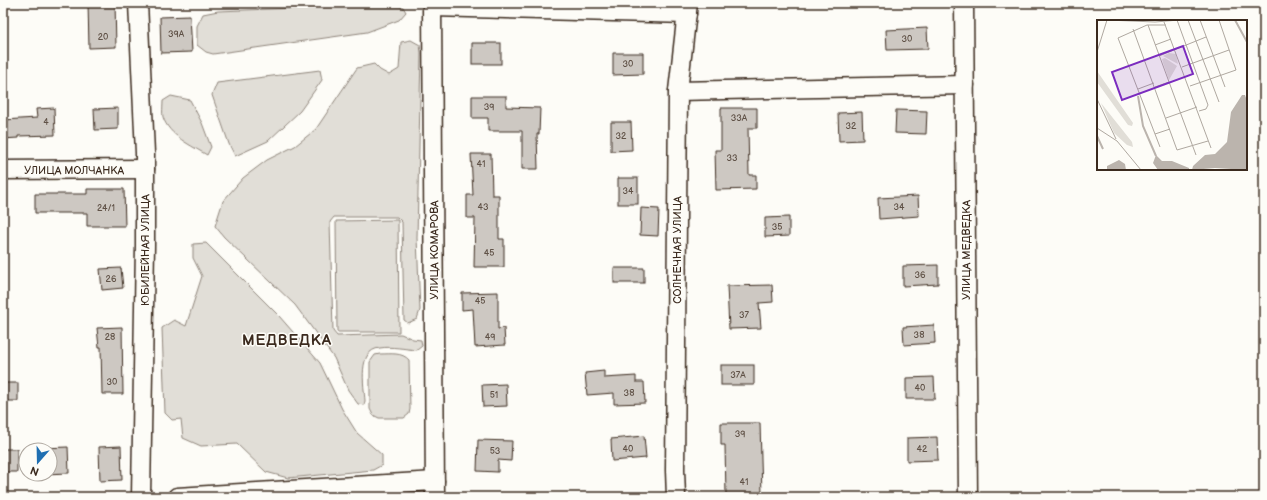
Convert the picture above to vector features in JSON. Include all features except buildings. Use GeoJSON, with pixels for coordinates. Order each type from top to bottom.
{"type":"FeatureCollection","features":[{"type":"Feature","properties":{"kind":"street","name":"ЮБИЛЕЙНАЯ УЛИЦА"},"geometry":{"type":"LineString","coordinates":[[138,3],[145,170],[146,244],[141,497]]}},
{"type":"Feature","properties":{"kind":"street","name":"УЛИЦА МЕДВЕДКА"},"geometry":{"type":"LineString","coordinates":[[964,3],[968,497]]}},
{"type":"Feature","properties":{"kind":"street"},"geometry":{"type":"LineString","coordinates":[[432,5],[687,8]]}},
{"type":"Feature","properties":{"kind":"street","name":"УЛИЦА КОМАРОВА"},"geometry":{"type":"LineString","coordinates":[[432,5],[435,489]]}},
{"type":"Feature","properties":{"kind":"street","name":"СОЛНЕЧНАЯ УЛИЦА"},"geometry":{"type":"LineString","coordinates":[[676,497],[678,91],[687,8]]}},
{"type":"Feature","properties":{"kind":"street"},"geometry":{"type":"LineString","coordinates":[[678,91],[965,85]]}},
{"type":"Feature","properties":{"kind":"street","name":"УЛИЦА МОЛЧАНКА"},"geometry":{"type":"LineString","coordinates":[[3,170],[145,170]]}},
{"type":"Feature","properties":{"kind":"street"},"geometry":{"type":"LineString","coordinates":[[178,497],[435,489]]}},
{"type":"Feature","properties":{"kind":"shaded area"},"geometry":{"type":"Polygon","coordinates":[[[376,5],[403,7],[406,12],[399,20],[367,32],[213,54],[206,52],[197,45],[197,26],[203,14],[218,11],[376,5]]]}},
{"type":"Feature","properties":{"kind":"shaded area"},"geometry":{"type":"Polygon","coordinates":[[[411,40],[420,45],[421,53],[417,238],[420,310],[417,319],[408,323],[404,320],[402,222],[397,217],[334,217],[330,222],[333,331],[337,336],[401,334],[413,339],[421,340],[422,346],[417,350],[384,347],[373,350],[368,355],[365,361],[363,378],[364,405],[358,404],[348,390],[334,358],[295,305],[224,237],[215,226],[223,201],[243,178],[267,160],[295,146],[316,129],[357,68],[374,64],[380,70],[389,75],[399,69],[401,42],[411,40]]]}},
{"type":"Feature","properties":{"kind":"shaded area"},"geometry":{"type":"Polygon","coordinates":[[[320,70],[322,80],[300,111],[268,141],[235,156],[229,144],[212,95],[217,83],[320,70]]]}},
{"type":"Feature","properties":{"kind":"shaded area"},"geometry":{"type":"Polygon","coordinates":[[[171,96],[190,100],[202,123],[211,147],[207,155],[182,140],[170,130],[166,124],[163,117],[163,101],[171,96]]]}},
{"type":"Feature","properties":{"kind":"shaded area"},"geometry":{"type":"Polygon","coordinates":[[[398,220],[399,332],[337,332],[336,221],[398,220]]]}},
{"type":"Feature","properties":{"kind":"shaded area"},"geometry":{"type":"Polygon","coordinates":[[[206,243],[279,316],[320,363],[342,409],[357,433],[382,455],[382,465],[373,470],[288,478],[266,472],[237,444],[201,446],[183,438],[181,419],[172,420],[165,413],[162,328],[174,320],[186,326],[202,276],[193,258],[193,244],[206,243]]]}},
{"type":"Feature","properties":{"kind":"shaded area"},"geometry":{"type":"Polygon","coordinates":[[[375,355],[400,355],[409,360],[410,409],[409,414],[404,418],[379,418],[373,415],[370,409],[370,362],[375,355]]]}},
{"type":"Feature","properties":{"kind":"district","name":"МЕДВЕДКА"},"geometry":{"type":"Point","coordinates":[287,340]}}]}
